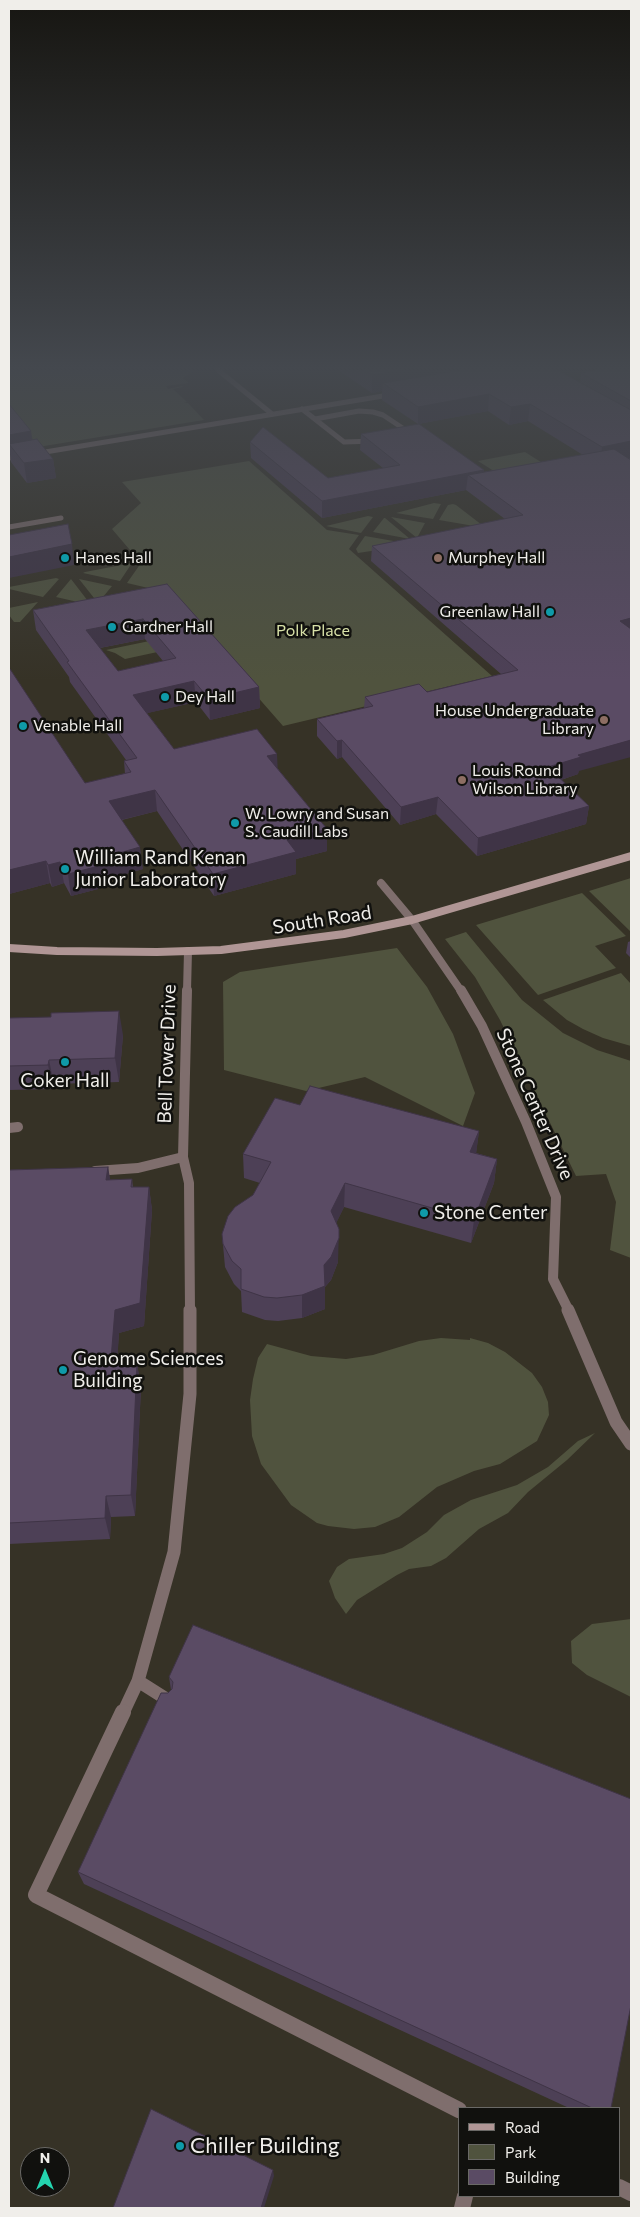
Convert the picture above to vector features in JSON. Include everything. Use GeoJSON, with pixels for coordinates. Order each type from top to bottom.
{"type":"FeatureCollection","features":[{"type":"Feature","properties":{"kind":"main road","name":"South Road"},"geometry":{"type":"LineString","coordinates":[[9,948],[98,952],[188,951],[269,945],[344,934],[412,920],[631,856]]}},
{"type":"Feature","properties":{"kind":"street"},"geometry":{"type":"LineString","coordinates":[[9,527],[61,518]]}},
{"type":"Feature","properties":{"kind":"street","name":"Stone Center Drive"},"geometry":{"type":"LineString","coordinates":[[381,882],[412,920],[456,982],[482,1026],[552,1182],[557,1211],[552,1265],[553,1279],[578,1329],[616,1422],[631,1444]]}},
{"type":"Feature","properties":{"kind":"street","name":"Bell Tower Drive"},"geometry":{"type":"LineString","coordinates":[[138,1681],[174,1552],[190,1394],[189,1187],[183,1157],[188,951]]}},
{"type":"Feature","properties":{"kind":"street"},"geometry":{"type":"LineString","coordinates":[[88,1172],[138,1168],[183,1157]]}},
{"type":"Feature","properties":{"kind":"street"},"geometry":{"type":"LineString","coordinates":[[168,1700],[138,1681],[36,1895],[458,2109]]}},
{"type":"Feature","properties":{"kind":"shaded area"},"geometry":{"type":"Polygon","coordinates":[[[9,473],[631,473],[631,2208],[9,2208],[9,473]]]}},
{"type":"Feature","properties":{"kind":"green space","name":"Polk Place"},"geometry":{"type":"Polygon","coordinates":[[[174,473],[263,473],[327,530],[359,535],[349,549],[492,676],[283,726],[207,639],[161,591],[127,583],[141,563],[112,529],[141,503],[122,482],[174,473]]]}},
{"type":"Feature","properties":{"kind":"green space"},"geometry":{"type":"Polygon","coordinates":[[[434,503],[441,504],[433,519],[396,513],[434,503]]]}},
{"type":"Feature","properties":{"kind":"green space"},"geometry":{"type":"Polygon","coordinates":[[[453,504],[482,525],[480,527],[439,520],[448,505],[453,504]]]}},
{"type":"Feature","properties":{"kind":"green space"},"geometry":{"type":"Polygon","coordinates":[[[368,516],[373,517],[361,533],[326,526],[368,516]]]}},
{"type":"Feature","properties":{"kind":"green space"},"geometry":{"type":"Polygon","coordinates":[[[391,517],[425,523],[417,538],[391,517]]]}},
{"type":"Feature","properties":{"kind":"green space"},"geometry":{"type":"Polygon","coordinates":[[[385,518],[410,539],[373,532],[385,518]]]}},
{"type":"Feature","properties":{"kind":"green space"},"geometry":{"type":"Polygon","coordinates":[[[365,536],[405,543],[404,546],[358,553],[356,549],[365,536]]]}},
{"type":"Feature","properties":{"kind":"green space"},"geometry":{"type":"Polygon","coordinates":[[[132,563],[120,581],[83,573],[85,572],[132,563]]]}},
{"type":"Feature","properties":{"kind":"green space"},"geometry":{"type":"Polygon","coordinates":[[[59,579],[43,597],[9,589],[9,587],[59,579]]]}},
{"type":"Feature","properties":{"kind":"green space"},"geometry":{"type":"Polygon","coordinates":[[[71,579],[91,605],[56,597],[71,579]]]}},
{"type":"Feature","properties":{"kind":"green space"},"geometry":{"type":"Polygon","coordinates":[[[79,579],[112,586],[98,603],[79,579]]]}},
{"type":"Feature","properties":{"kind":"green space"},"geometry":{"type":"Polygon","coordinates":[[[38,602],[20,622],[14,622],[9,615],[9,608],[38,602]]]}},
{"type":"Feature","properties":{"kind":"green space"},"geometry":{"type":"Polygon","coordinates":[[[164,638],[204,642],[125,659],[106,650],[164,638]]]}},
{"type":"Feature","properties":{"kind":"green space"},"geometry":{"type":"Polygon","coordinates":[[[631,878],[631,932],[589,891],[631,878]]]}},
{"type":"Feature","properties":{"kind":"green space"},"geometry":{"type":"Polygon","coordinates":[[[582,893],[626,936],[595,946],[616,968],[538,995],[476,925],[582,893]]]}},
{"type":"Feature","properties":{"kind":"green space"},"geometry":{"type":"Polygon","coordinates":[[[466,932],[522,1000],[563,1033],[597,1050],[631,1061],[631,1258],[610,1250],[616,1202],[606,1174],[576,1176],[500,1020],[475,977],[445,939],[466,932]]]}},
{"type":"Feature","properties":{"kind":"green space"},"geometry":{"type":"Polygon","coordinates":[[[397,948],[427,987],[453,1034],[475,1093],[463,1126],[365,1077],[306,1091],[224,1070],[223,982],[240,972],[397,948]]]}},
{"type":"Feature","properties":{"kind":"green space"},"geometry":{"type":"Polygon","coordinates":[[[621,973],[631,984],[631,1046],[603,1038],[583,1029],[567,1020],[543,1000],[621,973]]]}},
{"type":"Feature","properties":{"kind":"green space"},"geometry":{"type":"Polygon","coordinates":[[[441,1338],[470,1340],[470,1338],[488,1343],[505,1352],[532,1373],[542,1387],[548,1402],[549,1415],[537,1441],[500,1464],[474,1471],[437,1487],[399,1517],[375,1527],[354,1529],[328,1526],[317,1523],[291,1505],[261,1464],[252,1436],[250,1400],[253,1379],[258,1358],[267,1344],[311,1356],[346,1359],[373,1355],[419,1341],[441,1338]]]}},
{"type":"Feature","properties":{"kind":"green space"},"geometry":{"type":"Polygon","coordinates":[[[595,1433],[567,1460],[528,1492],[508,1513],[479,1529],[446,1558],[431,1566],[409,1569],[397,1575],[357,1600],[346,1614],[335,1598],[329,1581],[337,1567],[349,1559],[384,1554],[402,1548],[427,1532],[444,1515],[471,1500],[517,1485],[548,1467],[578,1441],[595,1433]]]}},
{"type":"Feature","properties":{"kind":"green space"},"geometry":{"type":"Polygon","coordinates":[[[631,1619],[631,1697],[587,1675],[572,1663],[571,1641],[592,1624],[631,1619]]]}},
{"type":"Feature","properties":{"kind":"building"},"geometry":{"type":"Polygon","coordinates":[[[288,473],[322,473],[328,478],[353,473],[466,473],[322,501],[288,473]]]}},
{"type":"Feature","properties":{"kind":"building"},"geometry":{"type":"Polygon","coordinates":[[[631,473],[631,618],[620,621],[631,629],[631,740],[578,755],[581,757],[548,767],[589,806],[478,838],[438,797],[401,807],[342,740],[337,741],[317,719],[373,706],[365,697],[419,684],[427,692],[518,670],[372,546],[523,515],[468,475],[631,473]]]}},
{"type":"Feature","properties":{"kind":"building"},"geometry":{"type":"Polygon","coordinates":[[[68,524],[72,544],[9,557],[9,535],[68,524]]]}},
{"type":"Feature","properties":{"kind":"building"},"geometry":{"type":"Polygon","coordinates":[[[167,584],[259,687],[209,699],[194,681],[133,695],[174,749],[257,729],[277,754],[267,756],[327,829],[287,840],[296,852],[213,874],[155,790],[109,801],[140,847],[91,861],[95,867],[68,874],[60,862],[48,865],[46,861],[9,870],[9,669],[85,783],[131,772],[124,761],[137,758],[67,662],[69,661],[33,610],[167,584]],[[143,619],[86,630],[118,671],[176,658],[143,619]]]}},
{"type":"Feature","properties":{"kind":"building"},"geometry":{"type":"Polygon","coordinates":[[[119,1011],[115,1058],[49,1060],[48,1065],[9,1066],[9,1018],[51,1017],[51,1013],[119,1011]]]}},
{"type":"Feature","properties":{"kind":"building","name":"Stone Center"},"geometry":{"type":"Polygon","coordinates":[[[310,1086],[479,1131],[470,1152],[497,1159],[474,1220],[345,1183],[331,1211],[339,1229],[339,1238],[331,1257],[324,1265],[325,1286],[302,1295],[277,1298],[264,1297],[241,1289],[241,1269],[232,1261],[223,1244],[222,1234],[228,1216],[235,1207],[253,1195],[271,1162],[243,1154],[275,1098],[300,1105],[310,1086]]]}},
{"type":"Feature","properties":{"kind":"building","name":"Genome Sciences Building"},"geometry":{"type":"Polygon","coordinates":[[[108,1167],[106,1180],[132,1179],[131,1187],[149,1187],[140,1303],[115,1310],[111,1359],[137,1364],[131,1495],[106,1496],[105,1518],[9,1523],[9,1170],[108,1167]]]}},
{"type":"Feature","properties":{"kind":"building"},"geometry":{"type":"Polygon","coordinates":[[[193,1625],[631,1799],[631,2005],[611,2107],[590,2107],[78,1872],[161,1693],[168,1693],[172,1689],[173,1682],[169,1677],[193,1625]]]}},
{"type":"Feature","properties":{"kind":"building","name":"Chiller Building"},"geometry":{"type":"Polygon","coordinates":[[[151,2109],[273,2170],[261,2208],[113,2208],[151,2109]]]}},
{"type":"Feature","properties":{"kind":"place","name":"Hanes Hall"},"geometry":{"type":"Point","coordinates":[65,558]}},
{"type":"Feature","properties":{"kind":"place","name":"Murphey Hall"},"geometry":{"type":"Point","coordinates":[438,558]}},
{"type":"Feature","properties":{"kind":"place","name":"Greenlaw Hall"},"geometry":{"type":"Point","coordinates":[550,612]}},
{"type":"Feature","properties":{"kind":"place","name":"Gardner Hall"},"geometry":{"type":"Point","coordinates":[112,627]}},
{"type":"Feature","properties":{"kind":"place","name":"Dey Hall"},"geometry":{"type":"Point","coordinates":[165,697]}},
{"type":"Feature","properties":{"kind":"place","name":"House Undergraduate Library"},"geometry":{"type":"Point","coordinates":[604,720]}},
{"type":"Feature","properties":{"kind":"place","name":"Venable Hall"},"geometry":{"type":"Point","coordinates":[23,726]}},
{"type":"Feature","properties":{"kind":"place","name":"Louis Round Wilson Library"},"geometry":{"type":"Point","coordinates":[462,780]}},
{"type":"Feature","properties":{"kind":"place","name":"W. Lowry and Susan S. Caudill Labs"},"geometry":{"type":"Point","coordinates":[235,823]}},
{"type":"Feature","properties":{"kind":"place","name":"William Rand Kenan Junior Laboratory"},"geometry":{"type":"Point","coordinates":[65,869]}},
{"type":"Feature","properties":{"kind":"place","name":"Coker Hall"},"geometry":{"type":"Point","coordinates":[65,1062]}},
{"type":"Feature","properties":{"kind":"place","name":"Stone Center"},"geometry":{"type":"Point","coordinates":[424,1213]}},
{"type":"Feature","properties":{"kind":"place","name":"Genome Sciences Building"},"geometry":{"type":"Point","coordinates":[63,1370]}},
{"type":"Feature","properties":{"kind":"place","name":"Chiller Building"},"geometry":{"type":"Point","coordinates":[180,2146]}}]}
